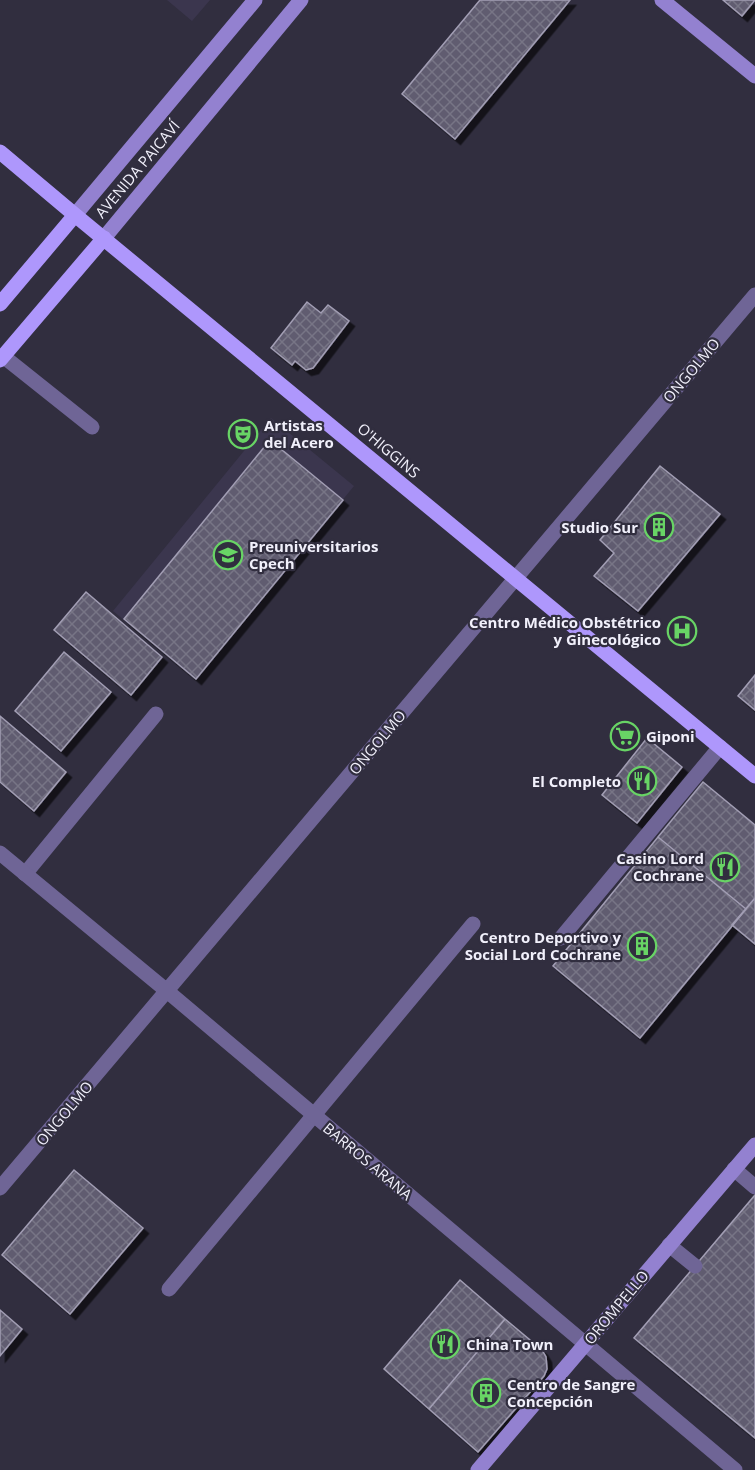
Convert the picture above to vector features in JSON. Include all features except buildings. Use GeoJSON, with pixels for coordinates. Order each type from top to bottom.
{"type":"FeatureCollection","features":[{"type":"Feature","properties":{"kind":"main road","name":"AVENIDA PAICAVÍ"},"geometry":{"type":"LineString","coordinates":[[0,304],[255,0]]}},
{"type":"Feature","properties":{"kind":"main road","name":"AVENIDA PAICAVÍ"},"geometry":{"type":"LineString","coordinates":[[2,358],[301,0]]}},
{"type":"Feature","properties":{"kind":"main road"},"geometry":{"type":"LineString","coordinates":[[662,0],[755,76]]}},
{"type":"Feature","properties":{"kind":"main road","name":"O'HIGGINS"},"geometry":{"type":"LineString","coordinates":[[0,152],[755,777]]}},
{"type":"Feature","properties":{"kind":"main road","name":"OROMPELLO"},"geometry":{"type":"LineString","coordinates":[[478,1470],[755,1145]]}},
{"type":"Feature","properties":{"kind":"street","name":"ONGOLMO"},"geometry":{"type":"LineString","coordinates":[[0,1188],[755,295]]}},
{"type":"Feature","properties":{"kind":"street"},"geometry":{"type":"LineString","coordinates":[[2,358],[92,427]]}},
{"type":"Feature","properties":{"kind":"street"},"geometry":{"type":"LineString","coordinates":[[25,874],[156,714]]}},
{"type":"Feature","properties":{"kind":"street"},"geometry":{"type":"LineString","coordinates":[[561,938],[720,747]]}},
{"type":"Feature","properties":{"kind":"street","name":"BARROS ARANA"},"geometry":{"type":"LineString","coordinates":[[0,853],[735,1470]]}},
{"type":"Feature","properties":{"kind":"street"},"geometry":{"type":"LineString","coordinates":[[169,1289],[473,924]]}},
{"type":"Feature","properties":{"kind":"street"},"geometry":{"type":"LineString","coordinates":[[734,1169],[755,1187]]}},
{"type":"Feature","properties":{"kind":"street"},"geometry":{"type":"LineString","coordinates":[[669,1245],[695,1266]]}},
{"type":"Feature","properties":{"kind":"shaded area"},"geometry":{"type":"Polygon","coordinates":[[[167,0],[210,0],[192,21],[167,0]]]}},
{"type":"Feature","properties":{"kind":"shaded area","name":"Preuniversitarios Cpech"},"geometry":{"type":"Polygon","coordinates":[[[271,418],[354,486],[196,679],[113,611],[271,418]]]}},
{"type":"Feature","properties":{"kind":"place","name":"Artistas del Acero"},"geometry":{"type":"Point","coordinates":[243,434]}},
{"type":"Feature","properties":{"kind":"place","name":"Studio Sur"},"geometry":{"type":"Point","coordinates":[659,527]}},
{"type":"Feature","properties":{"kind":"place","name":"Preuniversitarios Cpech"},"geometry":{"type":"Point","coordinates":[228,555]}},
{"type":"Feature","properties":{"kind":"place","name":"Centro Médico Obstétrico y Ginecológico"},"geometry":{"type":"Point","coordinates":[682,631]}},
{"type":"Feature","properties":{"kind":"place","name":"Giponi"},"geometry":{"type":"Point","coordinates":[625,736]}},
{"type":"Feature","properties":{"kind":"place","name":"El Completo"},"geometry":{"type":"Point","coordinates":[642,781]}},
{"type":"Feature","properties":{"kind":"place","name":"Casino Lord Cochrane"},"geometry":{"type":"Point","coordinates":[725,867]}},
{"type":"Feature","properties":{"kind":"place","name":"Centro Deportivo y Social Lord Cochrane"},"geometry":{"type":"Point","coordinates":[642,946]}},
{"type":"Feature","properties":{"kind":"place","name":"China Town"},"geometry":{"type":"Point","coordinates":[445,1344]}},
{"type":"Feature","properties":{"kind":"place","name":"Centro de Sangre Concepción"},"geometry":{"type":"Point","coordinates":[486,1393]}}]}
